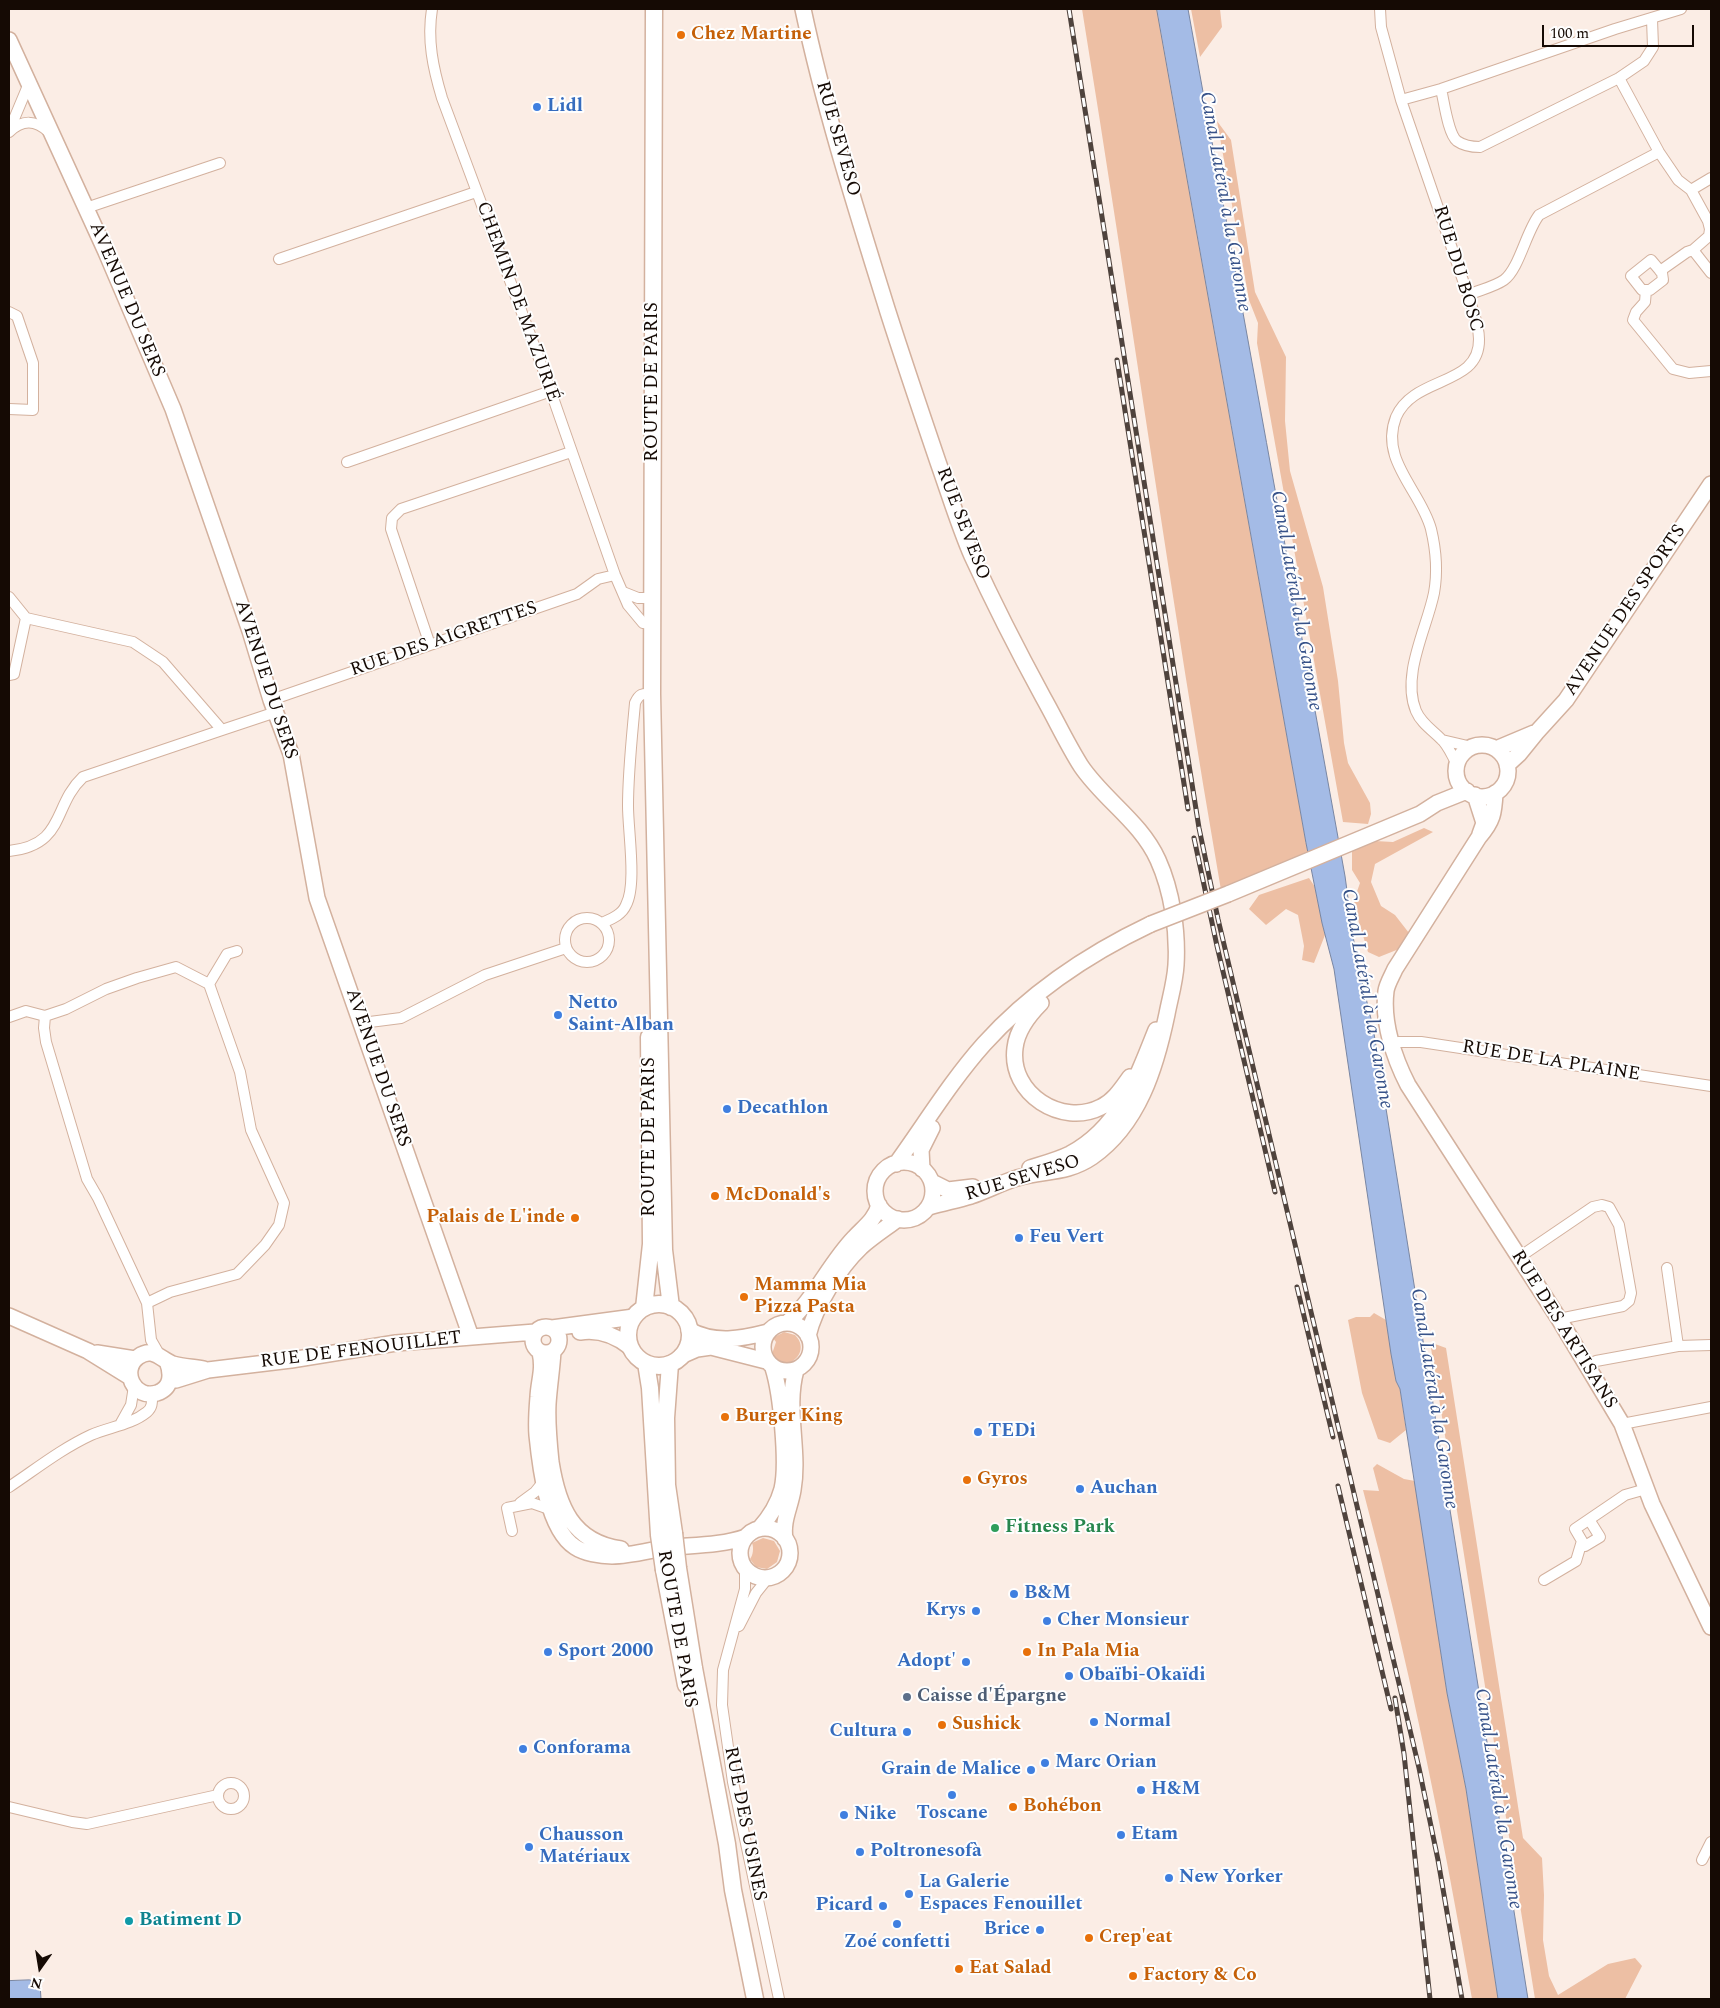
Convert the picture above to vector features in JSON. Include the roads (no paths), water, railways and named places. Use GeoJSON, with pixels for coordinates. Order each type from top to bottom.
{"type":"FeatureCollection","features":[{"type":"Feature","properties":{"kind":"main road","name":"ROUTE DE PARIS"},"geometry":{"type":"LineString","coordinates":[[654,9],[652,624],[645,695],[652,754],[657,889],[664,1250],[671,1307]]}},
{"type":"Feature","properties":{"kind":"main road","name":"RUE SEVESO"},"geometry":{"type":"LineString","coordinates":[[803,9],[828,115],[902,357],[963,535],[1007,629],[1080,763],[1105,796],[1139,830],[1158,862],[1170,902],[1176,946],[1174,980],[1159,1052],[1146,1088],[1135,1108],[1110,1142],[1092,1156],[1067,1170],[1040,1172],[971,1196],[929,1207]]}},
{"type":"Feature","properties":{"kind":"main road","name":"AVENUE DU SERS"},"geometry":{"type":"LineString","coordinates":[[9,40],[140,328],[173,409],[291,754],[317,898],[471,1337]]}},
{"type":"Feature","properties":{"kind":"main road","name":"AVENUE DES SPORTS"},"geometry":{"type":"LineString","coordinates":[[1507,765],[1523,750],[1566,700],[1711,484]]}},
{"type":"Feature","properties":{"kind":"main road","name":"AVENUE DES SPORTS"},"geometry":{"type":"LineString","coordinates":[[1496,749],[1536,733]]}},
{"type":"Feature","properties":{"kind":"main road"},"geometry":{"type":"LineString","coordinates":[[1437,803],[1457,770],[1465,751],[1472,747],[1480,745],[1496,749],[1505,759],[1507,765],[1506,781],[1495,793],[1482,796],[1471,793],[1462,787],[1457,770]]}},
{"type":"Feature","properties":{"kind":"main road","name":"ROUTE DE PARIS"},"geometry":{"type":"LineString","coordinates":[[639,1313],[651,1244],[648,850],[652,754]]}},
{"type":"Feature","properties":{"kind":"main road"},"geometry":{"type":"LineString","coordinates":[[896,1164],[907,1163],[922,1169],[932,1182],[932,1199],[929,1207],[916,1218],[898,1220],[887,1214],[879,1205],[876,1195],[878,1179],[883,1172],[896,1164],[984,1044],[1014,1015],[1085,959],[1121,938],[1151,924],[1359,840],[1420,814],[1437,803],[1471,793]]}},
{"type":"Feature","properties":{"kind":"main road"},"geometry":{"type":"LineString","coordinates":[[1471,793],[1484,823],[1479,837]]}},
{"type":"Feature","properties":{"kind":"main road","name":"RUE DES ARTISANS"},"geometry":{"type":"LineString","coordinates":[[1495,793],[1490,824],[1479,837],[1395,969],[1386,990],[1387,1016],[1392,1044],[1408,1085],[1559,1319],[1622,1424],[1646,1488],[1711,1628]]}},
{"type":"Feature","properties":{"kind":"main road"},"geometry":{"type":"LineString","coordinates":[[1085,959],[1030,1015],[1022,1027],[1015,1049],[1015,1061],[1019,1075],[1026,1088],[1035,1098],[1048,1107],[1063,1112],[1076,1113],[1089,1112],[1102,1107],[1114,1098],[1130,1076],[1138,1074]]}},
{"type":"Feature","properties":{"kind":"main road","name":"RUE SEVESO"},"geometry":{"type":"LineString","coordinates":[[932,1182],[948,1190],[962,1190],[1070,1154],[1093,1139],[1106,1126],[1128,1097],[1169,1004]]}},
{"type":"Feature","properties":{"kind":"main road"},"geometry":{"type":"LineString","coordinates":[[922,1169],[921,1150],[933,1126],[958,1088],[1014,1015]]}},
{"type":"Feature","properties":{"kind":"main road"},"geometry":{"type":"LineString","coordinates":[[787,1323],[801,1309],[843,1250],[872,1220],[879,1205]]}},
{"type":"Feature","properties":{"kind":"main road"},"geometry":{"type":"LineString","coordinates":[[808,1336],[814,1317],[848,1262],[862,1247],[898,1220]]}},
{"type":"Feature","properties":{"kind":"main road"},"geometry":{"type":"LineString","coordinates":[[544,1344],[559,1337],[552,1328],[639,1313],[661,1304],[671,1307],[684,1318],[689,1330],[688,1344],[676,1360]]}},
{"type":"Feature","properties":{"kind":"main road"},"geometry":{"type":"LineString","coordinates":[[630,1347],[628,1333],[639,1313]]}},
{"type":"Feature","properties":{"kind":"main road","name":"RUE DE FENOUILLET"},"geometry":{"type":"LineString","coordinates":[[9,1316],[88,1351],[132,1381],[152,1400],[162,1391],[170,1379],[176,1380],[208,1370],[291,1360],[388,1344],[514,1333],[544,1344]]}},
{"type":"Feature","properties":{"kind":"main road"},"geometry":{"type":"LineString","coordinates":[[544,1344],[578,1333],[593,1331],[611,1335],[630,1347],[638,1358],[656,1366],[676,1360],[697,1349],[711,1348],[770,1364],[787,1372],[796,1370],[805,1363],[810,1353],[808,1336],[797,1326],[787,1323],[778,1324],[768,1332],[731,1340],[717,1340],[698,1335],[689,1330]]}},
{"type":"Feature","properties":{"kind":"main road"},"geometry":{"type":"LineString","coordinates":[[743,1564],[741,1547],[770,1514],[778,1499],[784,1477],[778,1387],[762,1346],[768,1332]]}},
{"type":"Feature","properties":{"kind":"main road"},"geometry":{"type":"LineString","coordinates":[[544,1344],[543,1371],[538,1396],[537,1433],[544,1481],[552,1510],[565,1537],[575,1547],[587,1552],[612,1556],[734,1541],[753,1533],[772,1530],[785,1539]]}},
{"type":"Feature","properties":{"kind":"main road"},"geometry":{"type":"LineString","coordinates":[[544,1344],[549,1444],[557,1490],[564,1511],[584,1535],[596,1542],[611,1547],[640,1552]]}},
{"type":"Feature","properties":{"kind":"main road","name":"RUE DE FENOUILLET"},"geometry":{"type":"LineString","coordinates":[[88,1351],[138,1357],[152,1353],[175,1364],[208,1370]]}},
{"type":"Feature","properties":{"kind":"main road"},"geometry":{"type":"LineString","coordinates":[[132,1381],[130,1368],[138,1357]]}},
{"type":"Feature","properties":{"kind":"main road"},"geometry":{"type":"LineString","coordinates":[[163,1358],[171,1371],[170,1379]]}},
{"type":"Feature","properties":{"kind":"main road","name":"ROUTE DE PARIS"},"geometry":{"type":"LineString","coordinates":[[667,1534],[666,1418],[676,1360]]}},
{"type":"Feature","properties":{"kind":"main road","name":"ROUTE DE PARIS"},"geometry":{"type":"LineString","coordinates":[[646,1363],[671,1569],[694,1668],[727,1844],[733,1890],[756,1999]]}},
{"type":"Feature","properties":{"kind":"main road"},"geometry":{"type":"LineString","coordinates":[[707,1545],[725,1550],[743,1564],[753,1575],[768,1578],[779,1573],[789,1560],[789,1549],[783,1525],[795,1478],[792,1403],[796,1370]]}},
{"type":"Feature","properties":{"kind":"street","name":"CHEMIN DE MAZURIÉ"},"geometry":{"type":"LineString","coordinates":[[432,9],[429,33],[434,71],[476,192],[551,391],[615,575],[628,605],[639,620],[645,624],[652,624]]}},
{"type":"Feature","properties":{"kind":"street","name":"RUE DU BOSC"},"geometry":{"type":"LineString","coordinates":[[1380,9],[1381,27],[1401,100],[1468,295],[1479,339],[1478,352],[1468,368],[1414,394],[1397,416],[1393,435],[1394,456],[1430,527],[1437,560],[1434,592],[1413,668],[1412,697],[1416,712],[1429,729],[1442,740],[1457,770]]}},
{"type":"Feature","properties":{"kind":"street"},"geometry":{"type":"LineString","coordinates":[[1401,100],[1441,89],[1614,29],[1681,9]]}},
{"type":"Feature","properties":{"kind":"street"},"geometry":{"type":"LineString","coordinates":[[1441,89],[1452,135],[1457,141],[1468,146],[1480,147],[1619,78],[1644,61],[1653,47],[1652,19]]}},
{"type":"Feature","properties":{"kind":"street"},"geometry":{"type":"LineString","coordinates":[[1619,78],[1659,152],[1678,180],[1691,190],[1708,221],[1710,229],[1709,236],[1693,250],[1687,252],[1660,271]]}},
{"type":"Feature","properties":{"kind":"street"},"geometry":{"type":"LineString","coordinates":[[9,132],[26,88],[30,84]]}},
{"type":"Feature","properties":{"kind":"street"},"geometry":{"type":"LineString","coordinates":[[9,132],[19,124],[33,123],[48,132],[56,142]]}},
{"type":"Feature","properties":{"kind":"street"},"geometry":{"type":"LineString","coordinates":[[1468,295],[1504,280],[1513,268],[1531,225],[1538,215],[1659,152]]}},
{"type":"Feature","properties":{"kind":"street"},"geometry":{"type":"LineString","coordinates":[[86,208],[220,163]]}},
{"type":"Feature","properties":{"kind":"street"},"geometry":{"type":"LineString","coordinates":[[1691,190],[1711,178]]}},
{"type":"Feature","properties":{"kind":"street"},"geometry":{"type":"LineString","coordinates":[[279,259],[476,192]]}},
{"type":"Feature","properties":{"kind":"street"},"geometry":{"type":"LineString","coordinates":[[1693,250],[1711,273]]}},
{"type":"Feature","properties":{"kind":"street"},"geometry":{"type":"LineString","coordinates":[[1651,260],[1660,271],[1663,280],[1650,290],[1642,290],[1631,276],[1651,260]]}},
{"type":"Feature","properties":{"kind":"street"},"geometry":{"type":"LineString","coordinates":[[1646,290],[1645,302],[1636,312],[1633,320],[1673,369],[1689,372],[1711,370]]}},
{"type":"Feature","properties":{"kind":"street"},"geometry":{"type":"LineString","coordinates":[[9,312],[17,316],[33,363],[33,410],[9,409]]}},
{"type":"Feature","properties":{"kind":"street"},"geometry":{"type":"LineString","coordinates":[[346,462],[551,391]]}},
{"type":"Feature","properties":{"kind":"street"},"geometry":{"type":"LineString","coordinates":[[430,645],[391,529],[392,518],[401,509],[571,452]]}},
{"type":"Feature","properties":{"kind":"street","name":"RUE DES AIGRETTES"},"geometry":{"type":"LineString","coordinates":[[9,851],[36,844],[46,837],[54,828],[74,786],[82,777],[222,730],[273,706],[430,645],[578,594],[598,580],[615,575]]}},
{"type":"Feature","properties":{"kind":"street"},"geometry":{"type":"LineString","coordinates":[[623,592],[638,598],[652,598]]}},
{"type":"Feature","properties":{"kind":"street"},"geometry":{"type":"LineString","coordinates":[[9,596],[26,618],[133,642],[164,662],[222,730]]}},
{"type":"Feature","properties":{"kind":"street"},"geometry":{"type":"LineString","coordinates":[[9,675],[14,674],[26,618]]}},
{"type":"Feature","properties":{"kind":"street"},"geometry":{"type":"LineString","coordinates":[[602,923],[621,913],[627,905],[629,896],[628,806],[635,703],[645,695]]}},
{"type":"Feature","properties":{"kind":"street"},"geometry":{"type":"LineString","coordinates":[[1442,740],[1472,747]]}},
{"type":"Feature","properties":{"kind":"street"},"geometry":{"type":"LineString","coordinates":[[587,917],[602,923],[606,928],[610,941],[608,948],[600,958],[592,962],[577,960],[566,948],[565,934],[573,922],[587,917]]}},
{"type":"Feature","properties":{"kind":"street"},"geometry":{"type":"LineString","coordinates":[[362,1023],[401,1018],[485,975],[566,948]]}},
{"type":"Feature","properties":{"kind":"street"},"geometry":{"type":"LineString","coordinates":[[209,984],[227,954],[237,951]]}},
{"type":"Feature","properties":{"kind":"street"},"geometry":{"type":"LineString","coordinates":[[9,1017],[26,1011],[45,1016],[66,1009],[129,980],[176,967],[209,984],[240,1072],[251,1130],[284,1203],[279,1225],[265,1246],[238,1274],[170,1292],[147,1303]]}},
{"type":"Feature","properties":{"kind":"street"},"geometry":{"type":"LineString","coordinates":[[45,1016],[46,1042],[87,1179],[98,1198],[147,1303],[151,1340],[163,1358]]}},
{"type":"Feature","properties":{"kind":"street","name":"RUE DE LA PLAINE"},"geometry":{"type":"LineString","coordinates":[[1392,1044],[1398,1042],[1421,1042],[1711,1086]]}},
{"type":"Feature","properties":{"kind":"street"},"geometry":{"type":"LineString","coordinates":[[1518,1258],[1593,1206],[1602,1205],[1609,1207],[1618,1226],[1631,1293],[1629,1301],[1623,1306],[1559,1319]]}},
{"type":"Feature","properties":{"kind":"street"},"geometry":{"type":"LineString","coordinates":[[1667,1268],[1678,1346]]}},
{"type":"Feature","properties":{"kind":"street"},"geometry":{"type":"LineString","coordinates":[[138,1357],[151,1340]]}},
{"type":"Feature","properties":{"kind":"street"},"geometry":{"type":"LineString","coordinates":[[1587,1365],[1596,1361],[1678,1346],[1711,1345]]}},
{"type":"Feature","properties":{"kind":"street"},"geometry":{"type":"LineString","coordinates":[[122,1423],[131,1405],[132,1381]]}},
{"type":"Feature","properties":{"kind":"street"},"geometry":{"type":"LineString","coordinates":[[9,1486],[69,1446],[122,1423],[134,1422],[152,1400]]}},
{"type":"Feature","properties":{"kind":"street"},"geometry":{"type":"LineString","coordinates":[[1622,1424],[1711,1407]]}},
{"type":"Feature","properties":{"kind":"street"},"geometry":{"type":"LineString","coordinates":[[514,1506],[528,1499],[544,1481]]}},
{"type":"Feature","properties":{"kind":"street"},"geometry":{"type":"LineString","coordinates":[[1590,1520],[1600,1537],[1585,1546],[1575,1530],[1626,1495],[1646,1488]]}},
{"type":"Feature","properties":{"kind":"street"},"geometry":{"type":"LineString","coordinates":[[512,1531],[507,1508],[532,1503],[552,1510]]}},
{"type":"Feature","properties":{"kind":"street"},"geometry":{"type":"LineString","coordinates":[[1544,1580],[1576,1561],[1582,1541]]}},
{"type":"Feature","properties":{"kind":"street","name":"RUE DES USINES"},"geometry":{"type":"LineString","coordinates":[[743,1564],[746,1589],[724,1670],[722,1705],[733,1782],[779,1999]]}},
{"type":"Feature","properties":{"kind":"street","name":"RUE DES USINES"},"geometry":{"type":"LineString","coordinates":[[729,1647],[756,1593],[768,1578]]}},
{"type":"Feature","properties":{"kind":"street"},"geometry":{"type":"LineString","coordinates":[[9,1807],[86,1824],[218,1795]]}},
{"type":"Feature","properties":{"kind":"street"},"geometry":{"type":"LineString","coordinates":[[1702,1860],[1711,1842]]}},
{"type":"Feature","properties":{"kind":"water","name":"Canal Latéral à la Garonne"},"geometry":{"type":"Polygon","coordinates":[[[1157,9],[1188,9],[1345,876],[1356,957],[1373,1027],[1528,1999],[1498,1999],[1466,1789],[1447,1693],[1400,1389],[1396,1381],[1391,1354],[1334,969],[1322,923],[1306,843],[1157,9]]]}},
{"type":"Feature","properties":{"kind":"water"},"geometry":{"type":"Polygon","coordinates":[[[30,1980],[40,1984],[41,1999],[9,1999],[9,1981],[30,1980]]]}},
{"type":"Feature","properties":{"kind":"railway"},"geometry":{"type":"LineString","coordinates":[[1069,9],[1199,828],[1218,919],[1419,1768],[1438,1860],[1462,1999]]}},
{"type":"Feature","properties":{"kind":"railway"},"geometry":{"type":"LineString","coordinates":[[1117,360],[1188,809]]}},
{"type":"Feature","properties":{"kind":"railway"},"geometry":{"type":"LineString","coordinates":[[1194,838],[1217,946],[1275,1192]]}},
{"type":"Feature","properties":{"kind":"railway"},"geometry":{"type":"LineString","coordinates":[[1297,1287],[1333,1437]]}},
{"type":"Feature","properties":{"kind":"railway"},"geometry":{"type":"LineString","coordinates":[[1338,1486],[1391,1709]]}},
{"type":"Feature","properties":{"kind":"railway"},"geometry":{"type":"LineString","coordinates":[[1395,1698],[1404,1754],[1430,1999]]}},
{"type":"Feature","properties":{"kind":"place","name":"Chez Martine"},"geometry":{"type":"Point","coordinates":[681,35]}},
{"type":"Feature","properties":{"kind":"place","name":"Lidl"},"geometry":{"type":"Point","coordinates":[537,107]}},
{"type":"Feature","properties":{"kind":"place","name":"Netto Saint-Alban"},"geometry":{"type":"Point","coordinates":[558,1015]}},
{"type":"Feature","properties":{"kind":"place","name":"Decathlon"},"geometry":{"type":"Point","coordinates":[727,1109]}},
{"type":"Feature","properties":{"kind":"place","name":"McDonald's"},"geometry":{"type":"Point","coordinates":[715,1196]}},
{"type":"Feature","properties":{"kind":"place","name":"Palais de L'inde"},"geometry":{"type":"Point","coordinates":[575,1218]}},
{"type":"Feature","properties":{"kind":"place","name":"Feu Vert"},"geometry":{"type":"Point","coordinates":[1019,1238]}},
{"type":"Feature","properties":{"kind":"place","name":"Mamma Mia Pizza Pasta"},"geometry":{"type":"Point","coordinates":[744,1297]}},
{"type":"Feature","properties":{"kind":"place","name":"Burger King"},"geometry":{"type":"Point","coordinates":[725,1417]}},
{"type":"Feature","properties":{"kind":"place","name":"TEDi"},"geometry":{"type":"Point","coordinates":[978,1432]}},
{"type":"Feature","properties":{"kind":"place","name":"Gyros"},"geometry":{"type":"Point","coordinates":[967,1480]}},
{"type":"Feature","properties":{"kind":"place","name":"Auchan"},"geometry":{"type":"Point","coordinates":[1080,1489]}},
{"type":"Feature","properties":{"kind":"place","name":"Fitness Park"},"geometry":{"type":"Point","coordinates":[995,1528]}},
{"type":"Feature","properties":{"kind":"place","name":"B&M"},"geometry":{"type":"Point","coordinates":[1014,1594]}},
{"type":"Feature","properties":{"kind":"place","name":"Krys"},"geometry":{"type":"Point","coordinates":[976,1611]}},
{"type":"Feature","properties":{"kind":"place","name":"Cher Monsieur"},"geometry":{"type":"Point","coordinates":[1047,1621]}},
{"type":"Feature","properties":{"kind":"place","name":"Sport 2000"},"geometry":{"type":"Point","coordinates":[548,1652]}},
{"type":"Feature","properties":{"kind":"place","name":"In Pala Mia"},"geometry":{"type":"Point","coordinates":[1027,1652]}},
{"type":"Feature","properties":{"kind":"place","name":"Adopt'"},"geometry":{"type":"Point","coordinates":[966,1662]}},
{"type":"Feature","properties":{"kind":"place","name":"Obaïbi-Okaïdi"},"geometry":{"type":"Point","coordinates":[1069,1676]}},
{"type":"Feature","properties":{"kind":"place","name":"Caisse d'Épargne"},"geometry":{"type":"Point","coordinates":[907,1697]}},
{"type":"Feature","properties":{"kind":"place","name":"Normal"},"geometry":{"type":"Point","coordinates":[1094,1722]}},
{"type":"Feature","properties":{"kind":"place","name":"Sushick"},"geometry":{"type":"Point","coordinates":[942,1725]}},
{"type":"Feature","properties":{"kind":"place","name":"Cultura"},"geometry":{"type":"Point","coordinates":[907,1732]}},
{"type":"Feature","properties":{"kind":"place","name":"Conforama"},"geometry":{"type":"Point","coordinates":[523,1749]}},
{"type":"Feature","properties":{"kind":"place","name":"Marc Orian"},"geometry":{"type":"Point","coordinates":[1045,1763]}},
{"type":"Feature","properties":{"kind":"place","name":"Grain de Malice"},"geometry":{"type":"Point","coordinates":[1031,1770]}},
{"type":"Feature","properties":{"kind":"place","name":"H&M"},"geometry":{"type":"Point","coordinates":[1141,1790]}},
{"type":"Feature","properties":{"kind":"place","name":"Toscane"},"geometry":{"type":"Point","coordinates":[952,1795]}},
{"type":"Feature","properties":{"kind":"place","name":"Bohébon"},"geometry":{"type":"Point","coordinates":[1013,1807]}},
{"type":"Feature","properties":{"kind":"place","name":"Nike"},"geometry":{"type":"Point","coordinates":[844,1815]}},
{"type":"Feature","properties":{"kind":"place","name":"Etam"},"geometry":{"type":"Point","coordinates":[1121,1835]}},
{"type":"Feature","properties":{"kind":"place","name":"Chausson Matériaux"},"geometry":{"type":"Point","coordinates":[529,1847]}},
{"type":"Feature","properties":{"kind":"place","name":"Poltronesofà"},"geometry":{"type":"Point","coordinates":[860,1852]}},
{"type":"Feature","properties":{"kind":"place","name":"New Yorker"},"geometry":{"type":"Point","coordinates":[1169,1878]}},
{"type":"Feature","properties":{"kind":"place","name":"La Galerie Espaces Fenouillet"},"geometry":{"type":"Point","coordinates":[909,1894]}},
{"type":"Feature","properties":{"kind":"place","name":"Picard"},"geometry":{"type":"Point","coordinates":[883,1906]}},
{"type":"Feature","properties":{"kind":"place","name":"Batiment D"},"geometry":{"type":"Point","coordinates":[129,1921]}},
{"type":"Feature","properties":{"kind":"place","name":"Zoé confetti"},"geometry":{"type":"Point","coordinates":[897,1924]}},
{"type":"Feature","properties":{"kind":"place","name":"Brice"},"geometry":{"type":"Point","coordinates":[1040,1930]}},
{"type":"Feature","properties":{"kind":"place","name":"Crep'eat"},"geometry":{"type":"Point","coordinates":[1089,1938]}},
{"type":"Feature","properties":{"kind":"place","name":"Eat Salad"},"geometry":{"type":"Point","coordinates":[959,1969]}},
{"type":"Feature","properties":{"kind":"place","name":"Factory & Co"},"geometry":{"type":"Point","coordinates":[1133,1976]}}]}
